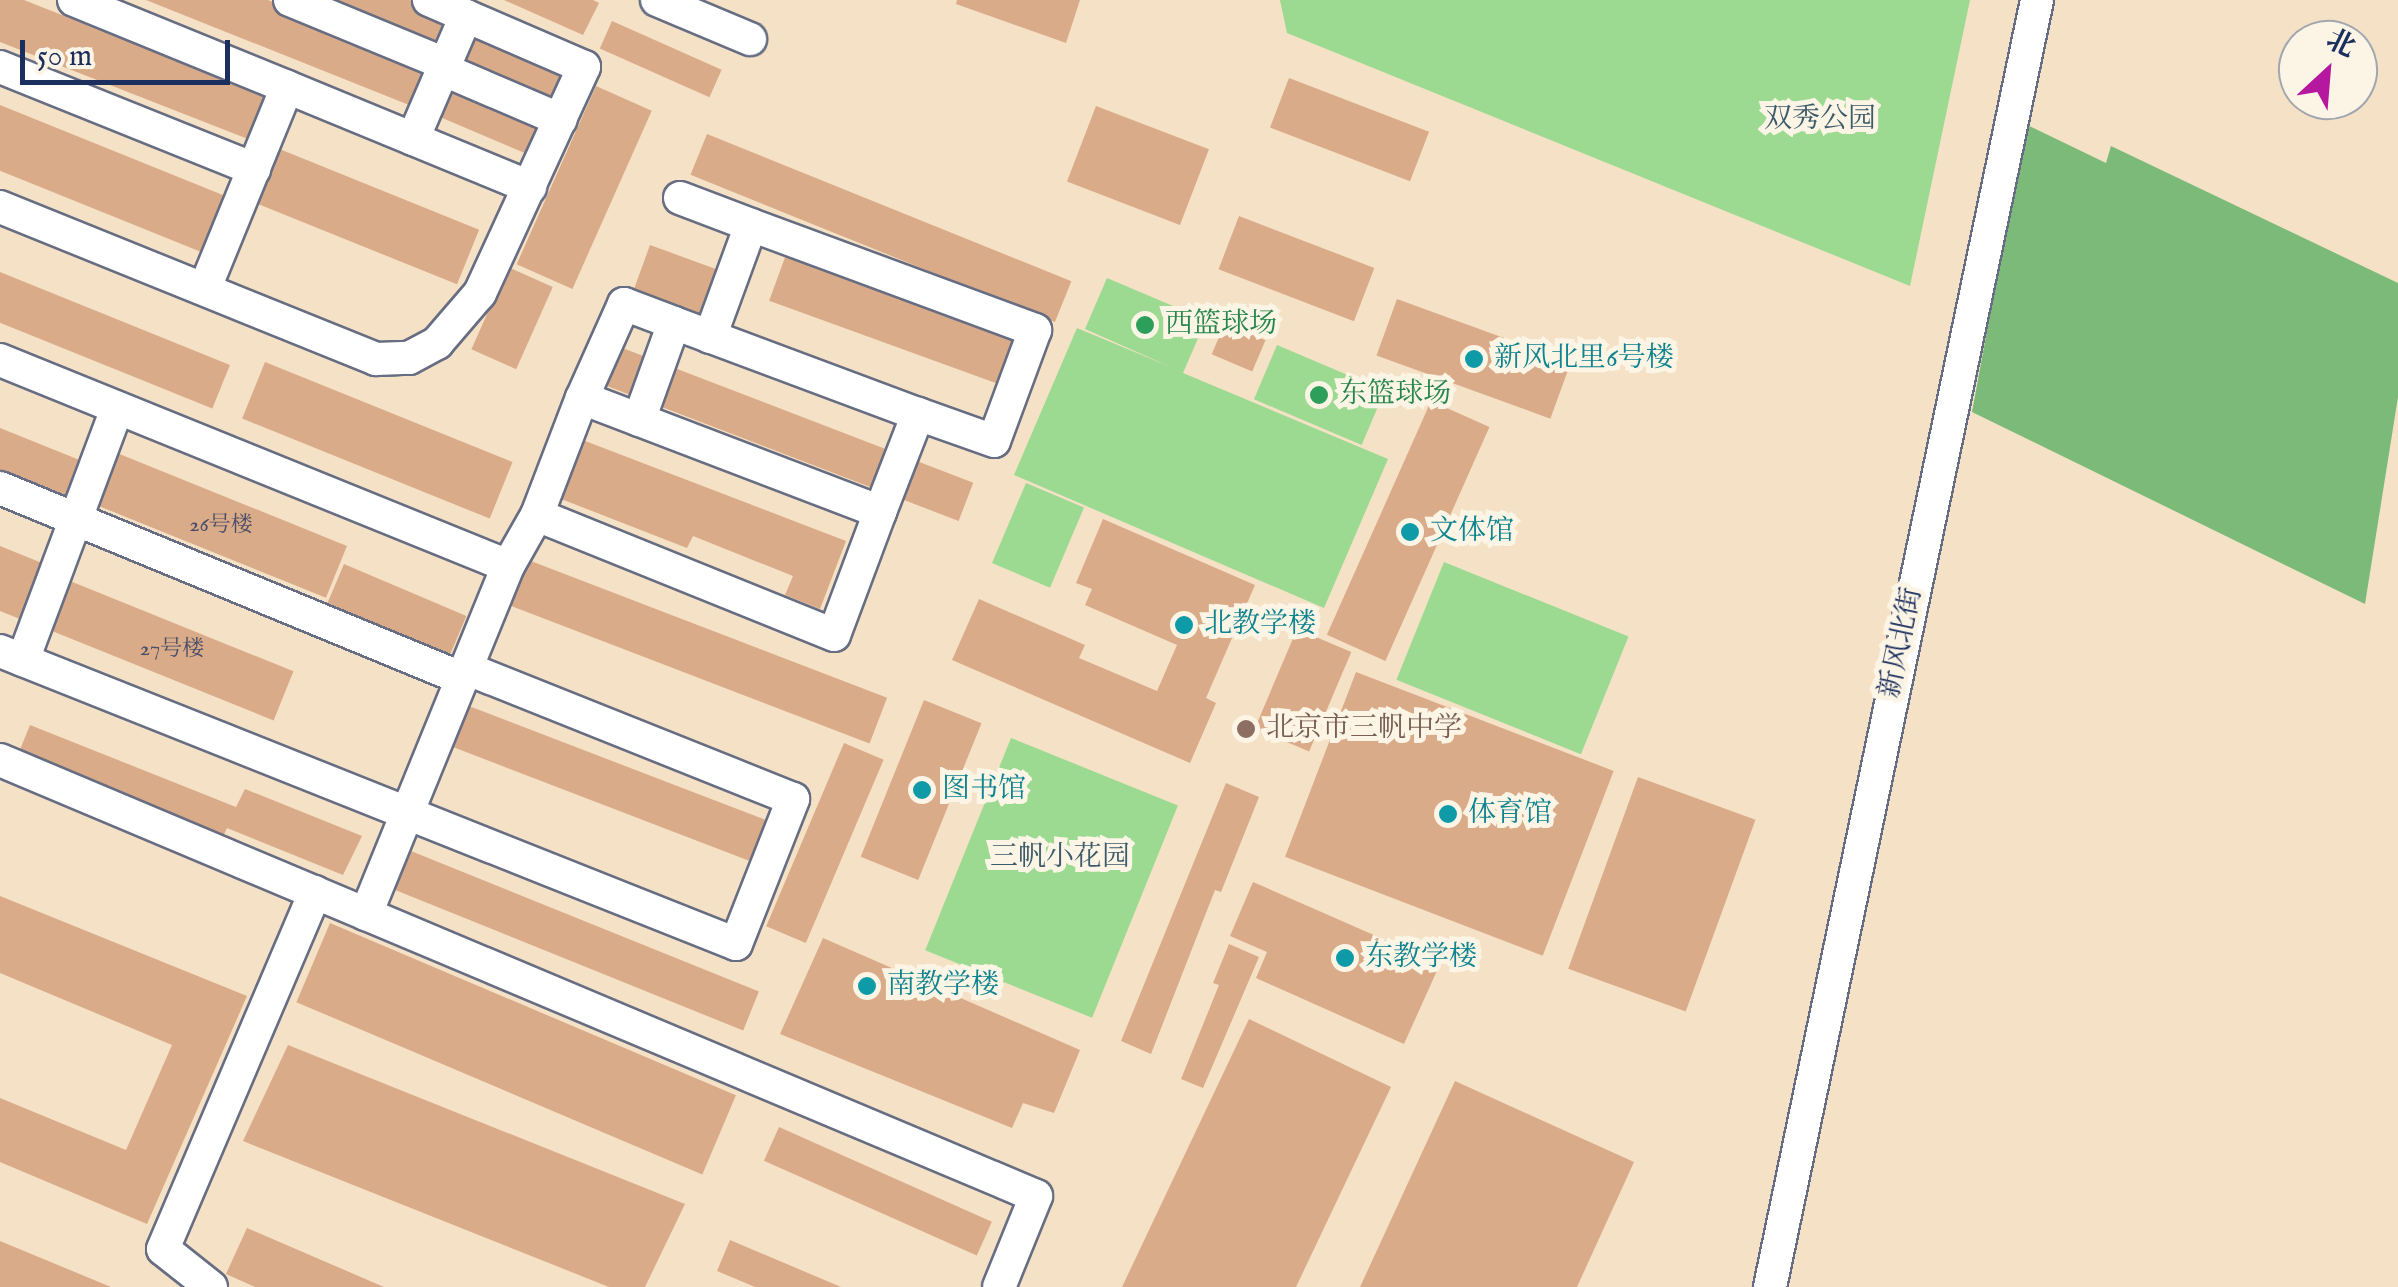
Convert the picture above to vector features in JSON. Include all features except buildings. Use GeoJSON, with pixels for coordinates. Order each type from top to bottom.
{"type":"FeatureCollection","features":[{"type":"Feature","properties":{"kind":"street"},"geometry":{"type":"LineString","coordinates":[[74,0],[530,187]]}},
{"type":"Feature","properties":{"kind":"street"},"geometry":{"type":"LineString","coordinates":[[290,0],[561,120]]}},
{"type":"Feature","properties":{"kind":"street"},"geometry":{"type":"LineString","coordinates":[[0,207],[376,359],[409,358],[437,343],[462,320],[480,292],[584,67],[429,0]]}},
{"type":"Feature","properties":{"kind":"street"},"geometry":{"type":"LineString","coordinates":[[658,0],[750,39]]}},
{"type":"Feature","properties":{"kind":"street","name":"新风北街"},"geometry":{"type":"LineString","coordinates":[[1770,1287],[2038,0]]}},
{"type":"Feature","properties":{"kind":"street"},"geometry":{"type":"LineString","coordinates":[[413,139],[466,16]]}},
{"type":"Feature","properties":{"kind":"street"},"geometry":{"type":"LineString","coordinates":[[0,68],[254,169]]}},
{"type":"Feature","properties":{"kind":"street"},"geometry":{"type":"LineString","coordinates":[[205,288],[287,86]]}},
{"type":"Feature","properties":{"kind":"street"},"geometry":{"type":"LineString","coordinates":[[366,914],[508,566],[537,515],[624,304],[994,441],[1035,330],[680,198]]}},
{"type":"Feature","properties":{"kind":"street"},"geometry":{"type":"LineString","coordinates":[[710,336],[751,225]]}},
{"type":"Feature","properties":{"kind":"street"},"geometry":{"type":"LineString","coordinates":[[639,420],[674,323]]}},
{"type":"Feature","properties":{"kind":"street"},"geometry":{"type":"LineString","coordinates":[[0,360],[508,566]]}},
{"type":"Feature","properties":{"kind":"street"},"geometry":{"type":"LineString","coordinates":[[582,398],[880,512]]}},
{"type":"Feature","properties":{"kind":"street"},"geometry":{"type":"LineString","coordinates":[[0,488],[77,519],[464,673],[793,799],[736,944],[12,656],[77,519],[118,408]]}},
{"type":"Feature","properties":{"kind":"street"},"geometry":{"type":"LineString","coordinates":[[537,515],[834,635],[918,414]]}},
{"type":"Feature","properties":{"kind":"street"},"geometry":{"type":"LineString","coordinates":[[0,760],[1036,1196],[999,1287]]}},
{"type":"Feature","properties":{"kind":"street"},"geometry":{"type":"LineString","coordinates":[[211,1287],[163,1250],[314,892]]}},
{"type":"Feature","properties":{"kind":"green space","name":"双秀公园"},"geometry":{"type":"Polygon","coordinates":[[[1280,0],[1970,0],[1910,286],[1287,33],[1280,0]]]}},
{"type":"Feature","properties":{"kind":"green space"},"geometry":{"type":"Polygon","coordinates":[[[2025,124],[2106,163],[2111,146],[2398,283],[2398,397],[2365,604],[1972,412],[2025,124]]]}},
{"type":"Feature","properties":{"kind":"green space"},"geometry":{"type":"Polygon","coordinates":[[[1107,278],[1206,320],[1183,373],[1388,459],[1324,608],[1014,475],[1077,328],[1173,368],[1085,329],[1107,278]]]}},
{"type":"Feature","properties":{"kind":"green space","name":"东篮球场"},"geometry":{"type":"Polygon","coordinates":[[[1277,345],[1385,391],[1362,445],[1254,399],[1277,345]]]}},
{"type":"Feature","properties":{"kind":"green space"},"geometry":{"type":"Polygon","coordinates":[[[1026,483],[1084,508],[1050,588],[992,563],[1026,483]]]}},
{"type":"Feature","properties":{"kind":"green space"},"geometry":{"type":"Polygon","coordinates":[[[1444,562],[1629,637],[1581,754],[1396,680],[1444,562]]]}},
{"type":"Feature","properties":{"kind":"green space","name":"三帆小花园"},"geometry":{"type":"Polygon","coordinates":[[[1011,738],[1178,805],[1092,1018],[925,950],[1011,738]]]}},
{"type":"Feature","properties":{"kind":"place","name":"西篮球场"},"geometry":{"type":"Point","coordinates":[1145,325]}},
{"type":"Feature","properties":{"kind":"place","name":"新风北里6号楼"},"geometry":{"type":"Point","coordinates":[1474,359]}},
{"type":"Feature","properties":{"kind":"place","name":"东篮球场"},"geometry":{"type":"Point","coordinates":[1319,395]}},
{"type":"Feature","properties":{"kind":"place","name":"文体馆"},"geometry":{"type":"Point","coordinates":[1410,532]}},
{"type":"Feature","properties":{"kind":"place","name":"北教学楼"},"geometry":{"type":"Point","coordinates":[1184,625]}},
{"type":"Feature","properties":{"kind":"place","name":"北京市三帆中学"},"geometry":{"type":"Point","coordinates":[1246,729]}},
{"type":"Feature","properties":{"kind":"place","name":"图书馆"},"geometry":{"type":"Point","coordinates":[922,790]}},
{"type":"Feature","properties":{"kind":"place","name":"体育馆"},"geometry":{"type":"Point","coordinates":[1448,814]}},
{"type":"Feature","properties":{"kind":"place","name":"东教学楼"},"geometry":{"type":"Point","coordinates":[1345,958]}},
{"type":"Feature","properties":{"kind":"place","name":"南教学楼"},"geometry":{"type":"Point","coordinates":[867,986]}}]}
